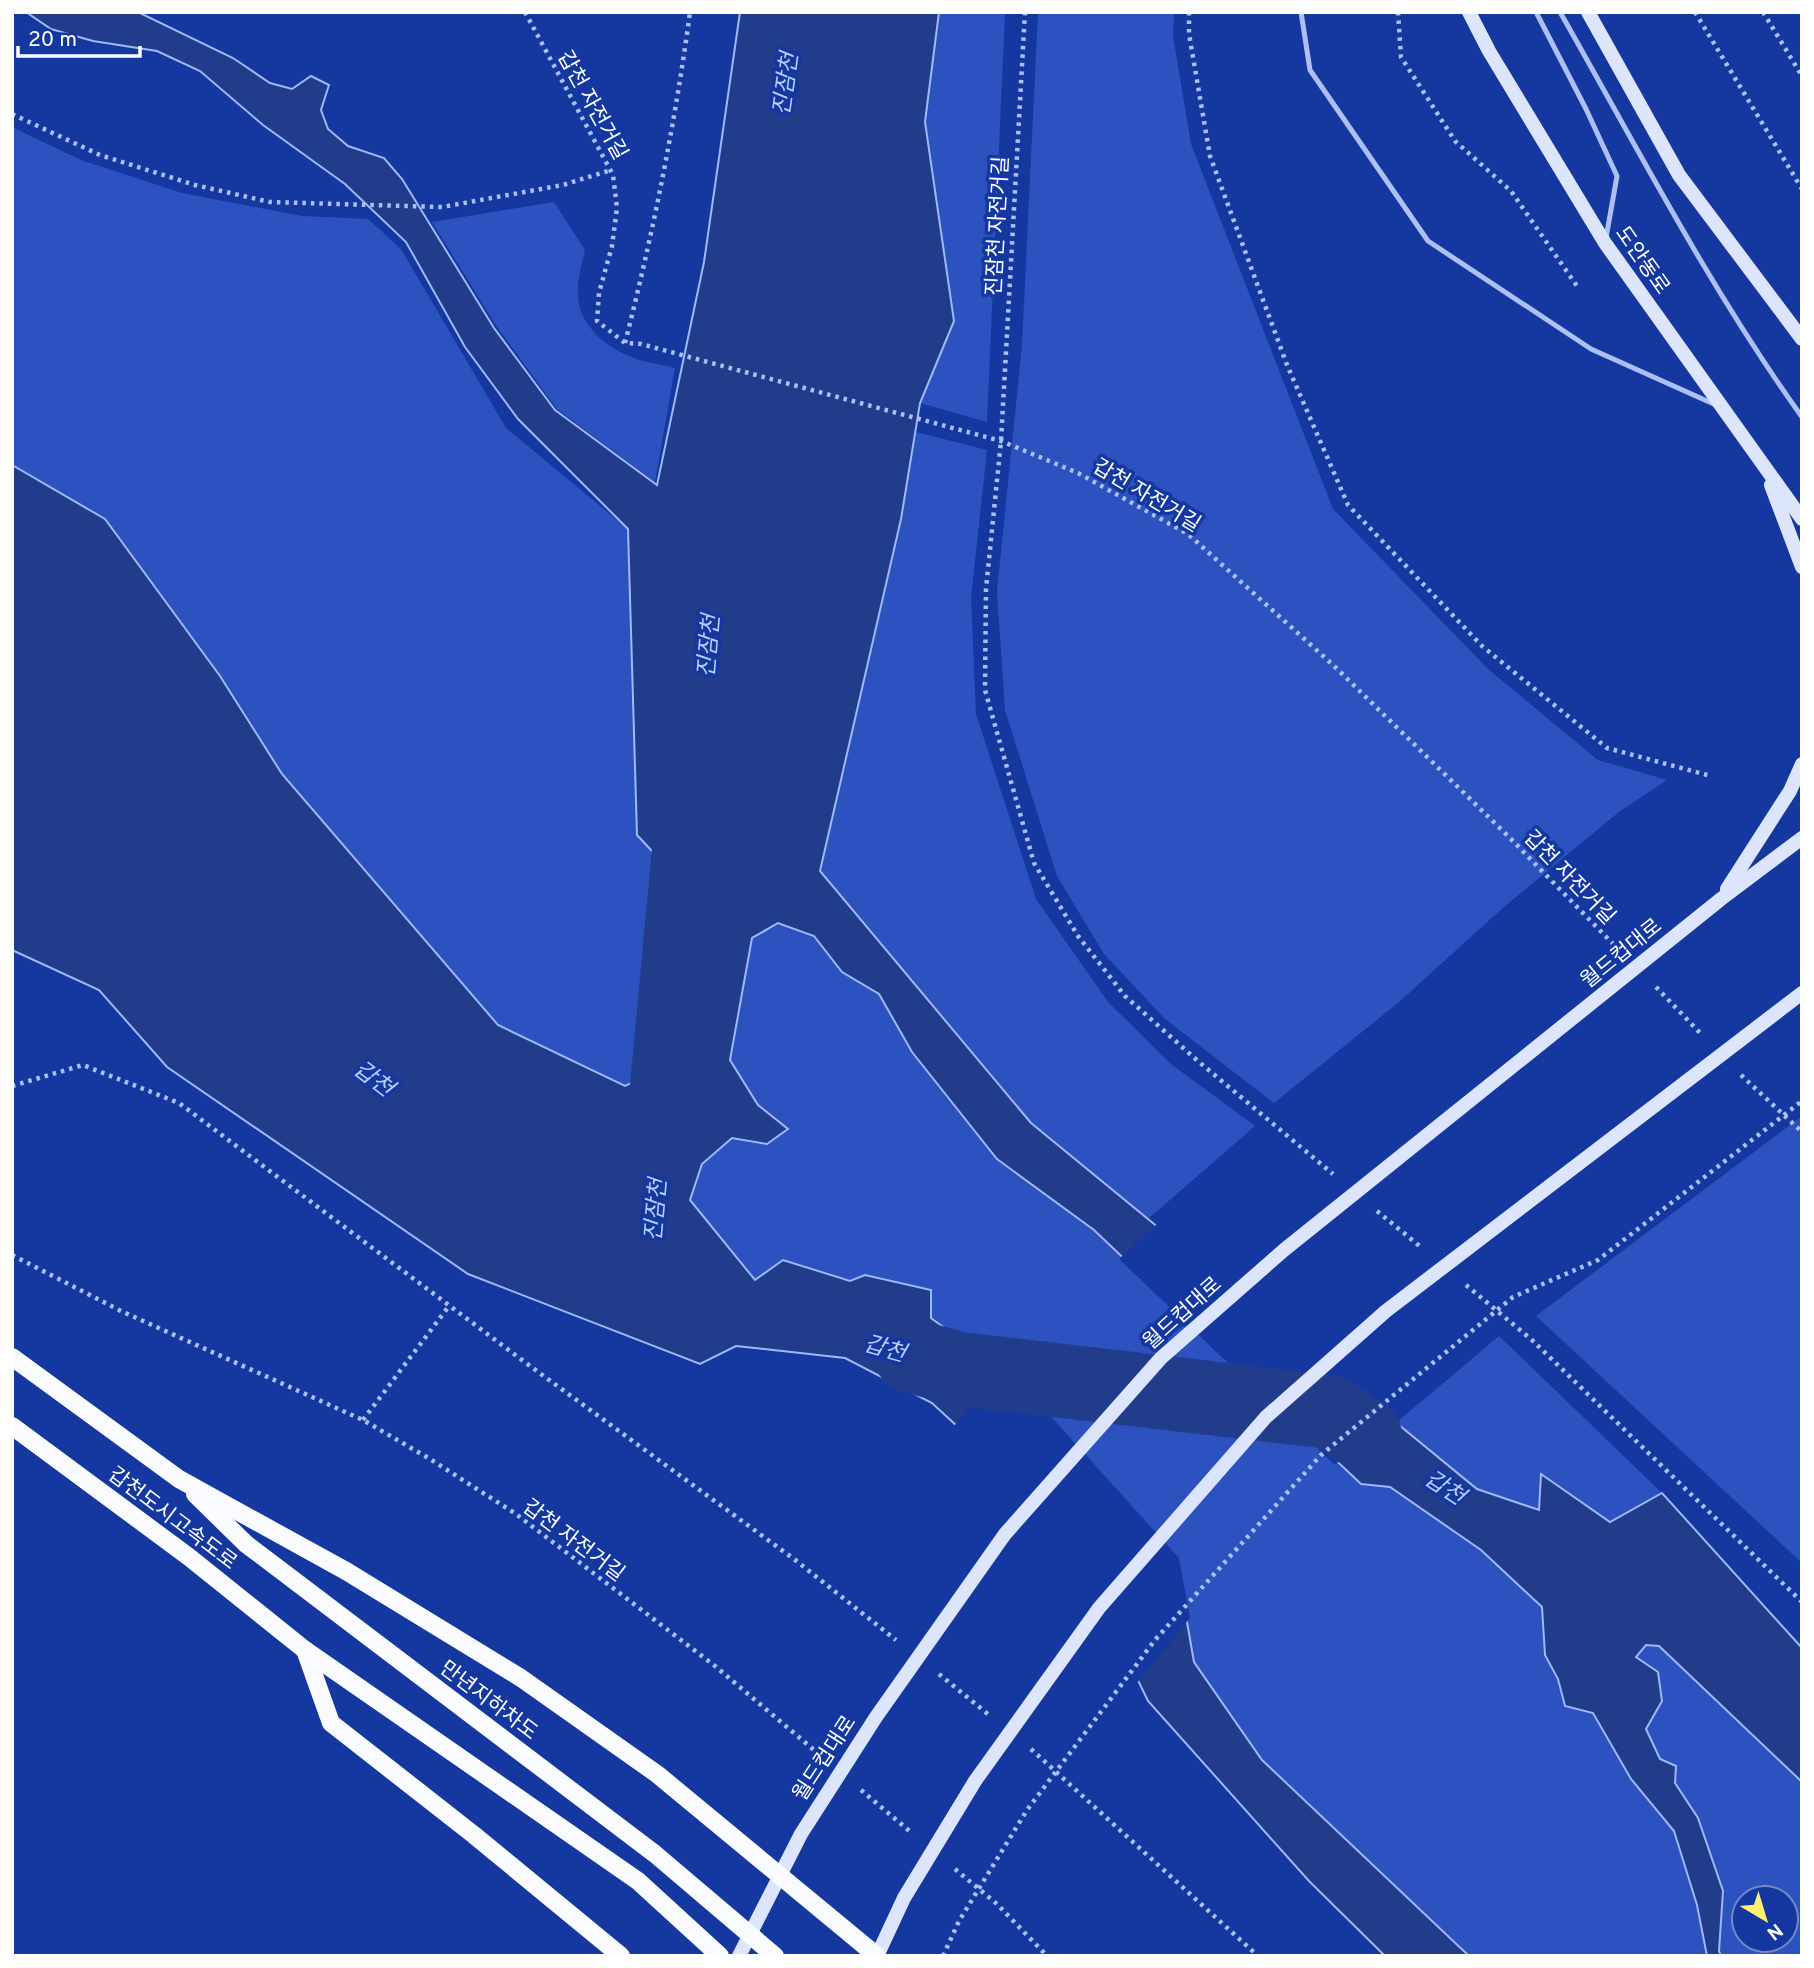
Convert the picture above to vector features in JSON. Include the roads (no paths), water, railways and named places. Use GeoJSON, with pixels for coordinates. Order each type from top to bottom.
{"type":"FeatureCollection","features":[{"type":"Feature","properties":{"kind":"main road","name":"갑천도시고속도로"},"geometry":{"type":"LineString","coordinates":[[12,1357],[179,1479]]}},
{"type":"Feature","properties":{"kind":"main road","name":"갑천도시고속도로"},"geometry":{"type":"LineString","coordinates":[[12,1426],[189,1557],[305,1650]]}},
{"type":"Feature","properties":{"kind":"main road"},"geometry":{"type":"LineString","coordinates":[[179,1479],[346,1571],[521,1678],[657,1774],[877,1956]]}},
{"type":"Feature","properties":{"kind":"main road","name":"만년지하차도"},"geometry":{"type":"LineString","coordinates":[[179,1479],[246,1544],[655,1854],[775,1956]]}},
{"type":"Feature","properties":{"kind":"main road"},"geometry":{"type":"LineString","coordinates":[[305,1650],[331,1723],[621,1956]]}},
{"type":"Feature","properties":{"kind":"main road"},"geometry":{"type":"LineString","coordinates":[[305,1650],[638,1881],[720,1956]]}},
{"type":"Feature","properties":{"kind":"street","name":"도안동로"},"geometry":{"type":"LineString","coordinates":[[1469,12],[1489,51],[1605,243],[1802,519]]}},
{"type":"Feature","properties":{"kind":"street"},"geometry":{"type":"LineString","coordinates":[[1588,12],[1679,175],[1802,339]]}},
{"type":"Feature","properties":{"kind":"street"},"geometry":{"type":"LineString","coordinates":[[1765,467],[1802,567]]}},
{"type":"Feature","properties":{"kind":"street"},"geometry":{"type":"LineString","coordinates":[[1721,899],[1790,791],[1802,764]]}},
{"type":"Feature","properties":{"kind":"street","name":"월드컵대로"},"geometry":{"type":"LineString","coordinates":[[739,1956],[801,1834],[876,1717],[1004,1534],[1161,1358],[1284,1250],[1721,899],[1802,838]]}},
{"type":"Feature","properties":{"kind":"street"},"geometry":{"type":"LineString","coordinates":[[877,1956],[904,1898],[975,1781],[1099,1608],[1266,1417],[1385,1311],[1802,993]]}},
{"type":"Feature","properties":{"kind":"lane"},"geometry":{"type":"LineString","coordinates":[[1301,12],[1310,70],[1428,242],[1591,349],[1721,407]]}},
{"type":"Feature","properties":{"kind":"lane"},"geometry":{"type":"LineString","coordinates":[[1536,12],[1617,176],[1605,243]]}},
{"type":"Feature","properties":{"kind":"lane"},"geometry":{"type":"LineString","coordinates":[[1560,12],[1718,290],[1768,370],[1802,417]]}},
{"type":"Feature","properties":{"kind":"water"},"geometry":{"type":"Polygon","coordinates":[[[26,12],[138,12],[233,58],[270,83],[292,89],[311,76],[329,85],[321,110],[328,129],[348,146],[384,158],[402,179],[494,328],[555,410],[657,485],[704,262],[740,12],[939,12],[925,122],[954,321],[920,403],[901,519],[820,871],[1031,1123],[1477,1489],[1539,1510],[1541,1474],[1610,1522],[1662,1493],[1802,1648],[1802,1782],[1659,1646],[1646,1645],[1636,1657],[1658,1672],[1662,1701],[1646,1729],[1660,1759],[1676,1766],[1675,1783],[1698,1818],[1723,1891],[1719,1951],[1721,1956],[1707,1956],[1697,1905],[1674,1831],[1631,1779],[1593,1713],[1565,1706],[1558,1679],[1545,1655],[1542,1607],[1481,1550],[1390,1487],[1361,1484],[1094,1230],[997,1159],[912,1052],[879,994],[842,972],[814,936],[778,923],[752,938],[730,1060],[758,1105],[788,1129],[767,1144],[732,1138],[702,1164],[690,1200],[755,1280],[783,1260],[850,1281],[865,1275],[931,1290],[931,1318],[958,1338],[992,1356],[1176,1559],[1194,1662],[1262,1760],[1469,1956],[1385,1956],[1309,1881],[1148,1701],[1062,1523],[932,1403],[845,1358],[736,1346],[700,1364],[468,1274],[167,1067],[99,990],[12,950],[12,465],[105,519],[220,676],[282,774],[498,1025],[625,1086],[652,1074],[712,915],[637,835],[628,529],[518,419],[465,347],[406,242],[345,184],[263,125],[200,71],[157,51],[93,41],[51,29],[26,12]]]}},
{"type":"Feature","properties":{"kind":"waterway","name":"진잠천"},"geometry":{"type":"LineString","coordinates":[[664,1119],[695,785]]}},
{"type":"Feature","properties":{"kind":"waterway","name":"갑천"},"geometry":{"type":"LineString","coordinates":[[911,1356],[960,1369],[1330,1412],[1365,1435]]}}]}
